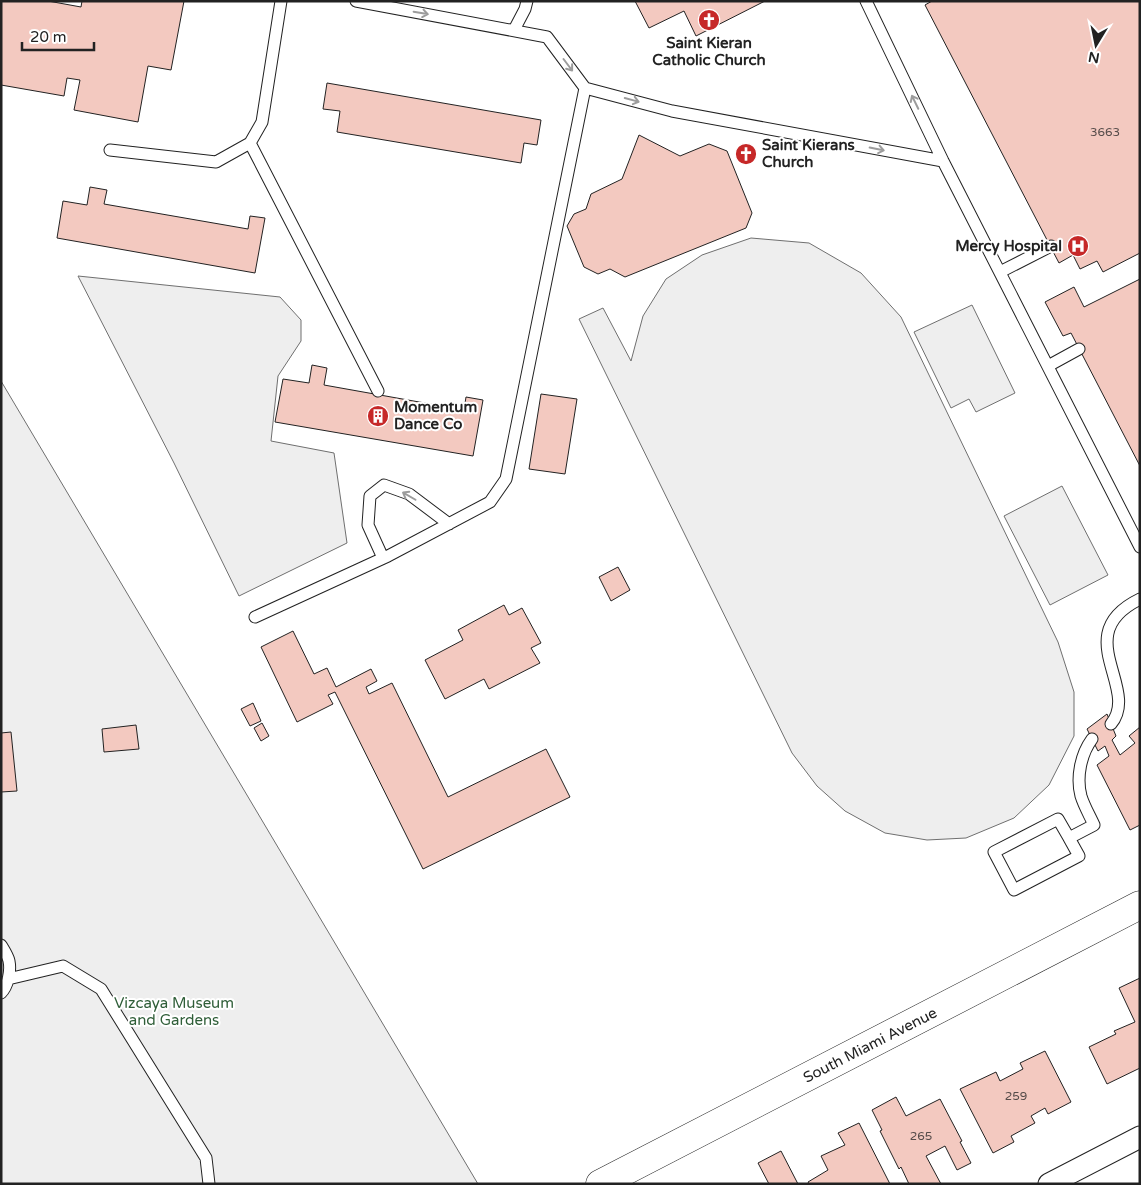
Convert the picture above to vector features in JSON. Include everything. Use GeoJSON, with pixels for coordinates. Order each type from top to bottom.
{"type":"FeatureCollection","features":[{"type":"Feature","properties":{"kind":"main road","name":"South Miami Avenue"},"geometry":{"type":"LineString","coordinates":[[600,1184],[1140,905]]}},
{"type":"Feature","properties":{"kind":"street"},"geometry":{"type":"LineString","coordinates":[[1049,1184],[1140,1137]]}},
{"type":"Feature","properties":{"kind":"lane"},"geometry":{"type":"LineString","coordinates":[[110,150],[216,162],[250,143],[262,122],[281,1]]}},
{"type":"Feature","properties":{"kind":"lane"},"geometry":{"type":"LineString","coordinates":[[356,1],[547,37],[585,88],[672,111],[944,161]]}},
{"type":"Feature","properties":{"kind":"lane"},"geometry":{"type":"LineString","coordinates":[[514,30],[527,1]]}},
{"type":"Feature","properties":{"kind":"lane"},"geometry":{"type":"LineString","coordinates":[[866,1],[944,161],[1140,547]]}},
{"type":"Feature","properties":{"kind":"lane"},"geometry":{"type":"LineString","coordinates":[[255,617],[382,558],[490,502],[506,480],[585,88]]}},
{"type":"Feature","properties":{"kind":"lane"},"geometry":{"type":"LineString","coordinates":[[250,143],[378,391]]}},
{"type":"Feature","properties":{"kind":"lane"},"geometry":{"type":"LineString","coordinates":[[1000,272],[1050,246]]}},
{"type":"Feature","properties":{"kind":"lane"},"geometry":{"type":"LineString","coordinates":[[1048,366],[1079,349]]}},
{"type":"Feature","properties":{"kind":"lane"},"geometry":{"type":"LineString","coordinates":[[382,558],[368,525],[370,496],[384,485],[409,494],[449,524]]}},
{"type":"Feature","properties":{"kind":"lane"},"geometry":{"type":"LineString","coordinates":[[1111,724],[1119,719],[1124,711],[1127,696],[1111,636],[1113,622],[1120,611],[1140,599]]}},
{"type":"Feature","properties":{"kind":"lane"},"geometry":{"type":"LineString","coordinates":[[1069,838],[1094,825],[1081,795],[1079,776],[1086,747],[1092,739]]}},
{"type":"Feature","properties":{"kind":"lane"},"geometry":{"type":"LineString","coordinates":[[1058,819],[1069,838],[1079,856],[1014,890],[994,852],[1058,819]]}},
{"type":"Feature","properties":{"kind":"lane"},"geometry":{"type":"LineString","coordinates":[[1,945],[9,960],[8,979],[1,993]]}},
{"type":"Feature","properties":{"kind":"lane"},"geometry":{"type":"LineString","coordinates":[[8,979],[64,966],[101,989],[206,1158],[209,1184]]}},
{"type":"Feature","properties":{"kind":"green space"},"geometry":{"type":"Polygon","coordinates":[[[751,238],[809,243],[861,273],[901,317],[1058,642],[1074,692],[1074,736],[1049,785],[1014,818],[966,838],[927,840],[885,833],[845,811],[817,786],[792,753],[579,319],[603,308],[631,361],[643,316],[666,279],[702,255],[751,238]]]}},
{"type":"Feature","properties":{"kind":"green space"},"geometry":{"type":"Polygon","coordinates":[[[78,276],[280,297],[301,320],[301,341],[278,376],[271,441],[334,453],[347,543],[239,596],[174,463],[78,276]]]}},
{"type":"Feature","properties":{"kind":"green space"},"geometry":{"type":"Polygon","coordinates":[[[972,305],[1015,393],[976,412],[969,399],[951,408],[914,332],[972,305]]]}},
{"type":"Feature","properties":{"kind":"green space","name":"Vizcaya Museum and Gardens"},"geometry":{"type":"Polygon","coordinates":[[[1,381],[478,1184],[1,1184],[1,381]]]}},
{"type":"Feature","properties":{"kind":"green space"},"geometry":{"type":"Polygon","coordinates":[[[1062,486],[1108,575],[1050,605],[1004,516],[1062,486]]]}},
{"type":"Feature","properties":{"kind":"building"},"geometry":{"type":"Polygon","coordinates":[[[1,1],[48,1],[81,7],[82,1],[184,1],[171,70],[148,66],[138,122],[74,110],[80,80],[67,78],[64,96],[1,85],[1,1]]]}},
{"type":"Feature","properties":{"kind":"building","name":"Saint Kieran Catholic Church"},"geometry":{"type":"Polygon","coordinates":[[[635,1],[765,1],[696,36],[684,11],[649,28],[635,1]]]}},
{"type":"Feature","properties":{"kind":"building","name":"Mercy Hospital"},"geometry":{"type":"Polygon","coordinates":[[[932,1],[1140,1],[1140,253],[1103,272],[1097,261],[1080,269],[1073,255],[1059,263],[925,5],[932,1]]]}},
{"type":"Feature","properties":{"kind":"building"},"geometry":{"type":"Polygon","coordinates":[[[327,83],[541,120],[537,145],[524,143],[521,163],[337,132],[340,111],[323,109],[327,83]]]}},
{"type":"Feature","properties":{"kind":"building"},"geometry":{"type":"Polygon","coordinates":[[[639,135],[680,156],[709,144],[727,151],[752,213],[746,228],[625,277],[610,269],[598,274],[584,267],[567,226],[574,214],[586,209],[591,194],[622,179],[639,135]]]}},
{"type":"Feature","properties":{"kind":"building"},"geometry":{"type":"Polygon","coordinates":[[[90,187],[107,190],[104,204],[248,229],[250,216],[265,218],[255,273],[57,238],[63,201],[87,205],[90,187]]]}},
{"type":"Feature","properties":{"kind":"building"},"geometry":{"type":"Polygon","coordinates":[[[1140,279],[1140,466],[1071,333],[1063,336],[1045,302],[1074,287],[1084,307],[1140,279]]]}},
{"type":"Feature","properties":{"kind":"building","name":"Momentum Dance Co"},"geometry":{"type":"Polygon","coordinates":[[[312,365],[327,368],[324,385],[464,410],[466,397],[483,400],[473,456],[275,422],[283,379],[309,383],[312,365]]]}},
{"type":"Feature","properties":{"kind":"building"},"geometry":{"type":"Polygon","coordinates":[[[541,394],[577,399],[565,474],[529,469],[541,394]]]}},
{"type":"Feature","properties":{"kind":"building"},"geometry":{"type":"Polygon","coordinates":[[[618,567],[630,590],[611,601],[599,577],[618,567]]]}},
{"type":"Feature","properties":{"kind":"building"},"geometry":{"type":"Polygon","coordinates":[[[504,605],[509,615],[522,608],[541,643],[531,648],[540,663],[489,689],[484,679],[445,699],[425,660],[463,640],[458,630],[504,605]]]}},
{"type":"Feature","properties":{"kind":"building"},"geometry":{"type":"Polygon","coordinates":[[[293,631],[314,674],[327,668],[336,687],[371,669],[377,681],[366,687],[369,694],[392,683],[448,797],[546,749],[570,797],[423,869],[335,692],[328,695],[333,704],[297,722],[261,647],[293,631]]]}},
{"type":"Feature","properties":{"kind":"building"},"geometry":{"type":"Polygon","coordinates":[[[253,703],[261,721],[250,726],[241,709],[253,703]]]}},
{"type":"Feature","properties":{"kind":"building"},"geometry":{"type":"Polygon","coordinates":[[[1107,714],[1116,736],[1112,740],[1120,755],[1135,743],[1129,736],[1140,727],[1140,825],[1130,830],[1097,765],[1109,756],[1105,746],[1098,751],[1087,729],[1107,714]]]}},
{"type":"Feature","properties":{"kind":"building"},"geometry":{"type":"Polygon","coordinates":[[[262,723],[269,736],[261,741],[254,728],[262,723]]]}},
{"type":"Feature","properties":{"kind":"building"},"geometry":{"type":"Polygon","coordinates":[[[136,725],[139,749],[104,752],[102,729],[136,725]]]}},
{"type":"Feature","properties":{"kind":"building"},"geometry":{"type":"Polygon","coordinates":[[[11,732],[17,791],[1,792],[1,733],[11,732]]]}},
{"type":"Feature","properties":{"kind":"building"},"geometry":{"type":"Polygon","coordinates":[[[1140,978],[1140,1068],[1107,1084],[1089,1047],[1116,1034],[1114,1031],[1135,1022],[1119,988],[1140,978]]]}},
{"type":"Feature","properties":{"kind":"building"},"geometry":{"type":"Polygon","coordinates":[[[1045,1051],[1071,1102],[1048,1114],[1045,1108],[1031,1116],[1035,1123],[1011,1136],[1014,1142],[993,1153],[960,1089],[996,1072],[1000,1081],[1023,1069],[1020,1063],[1045,1051]]]}},
{"type":"Feature","properties":{"kind":"building"},"geometry":{"type":"Polygon","coordinates":[[[896,1097],[906,1116],[940,1099],[971,1163],[957,1170],[945,1146],[926,1156],[941,1184],[909,1184],[901,1167],[899,1169],[880,1131],[882,1130],[872,1110],[896,1097]]]}},
{"type":"Feature","properties":{"kind":"building"},"geometry":{"type":"Polygon","coordinates":[[[859,1123],[890,1184],[809,1184],[808,1182],[828,1170],[821,1156],[845,1145],[838,1133],[859,1123]]]}},
{"type":"Feature","properties":{"kind":"building"},"geometry":{"type":"Polygon","coordinates":[[[781,1151],[798,1184],[769,1184],[758,1163],[781,1151]]]}},
{"type":"Feature","properties":{"kind":"place","name":"Saint Kieran Catholic Church"},"geometry":{"type":"Point","coordinates":[709,20]}},
{"type":"Feature","properties":{"kind":"place","name":"Saint Kierans Church"},"geometry":{"type":"Point","coordinates":[746,154]}},
{"type":"Feature","properties":{"kind":"place","name":"Mercy Hospital"},"geometry":{"type":"Point","coordinates":[1078,246]}},
{"type":"Feature","properties":{"kind":"place","name":"Momentum Dance Co"},"geometry":{"type":"Point","coordinates":[378,416]}}]}
